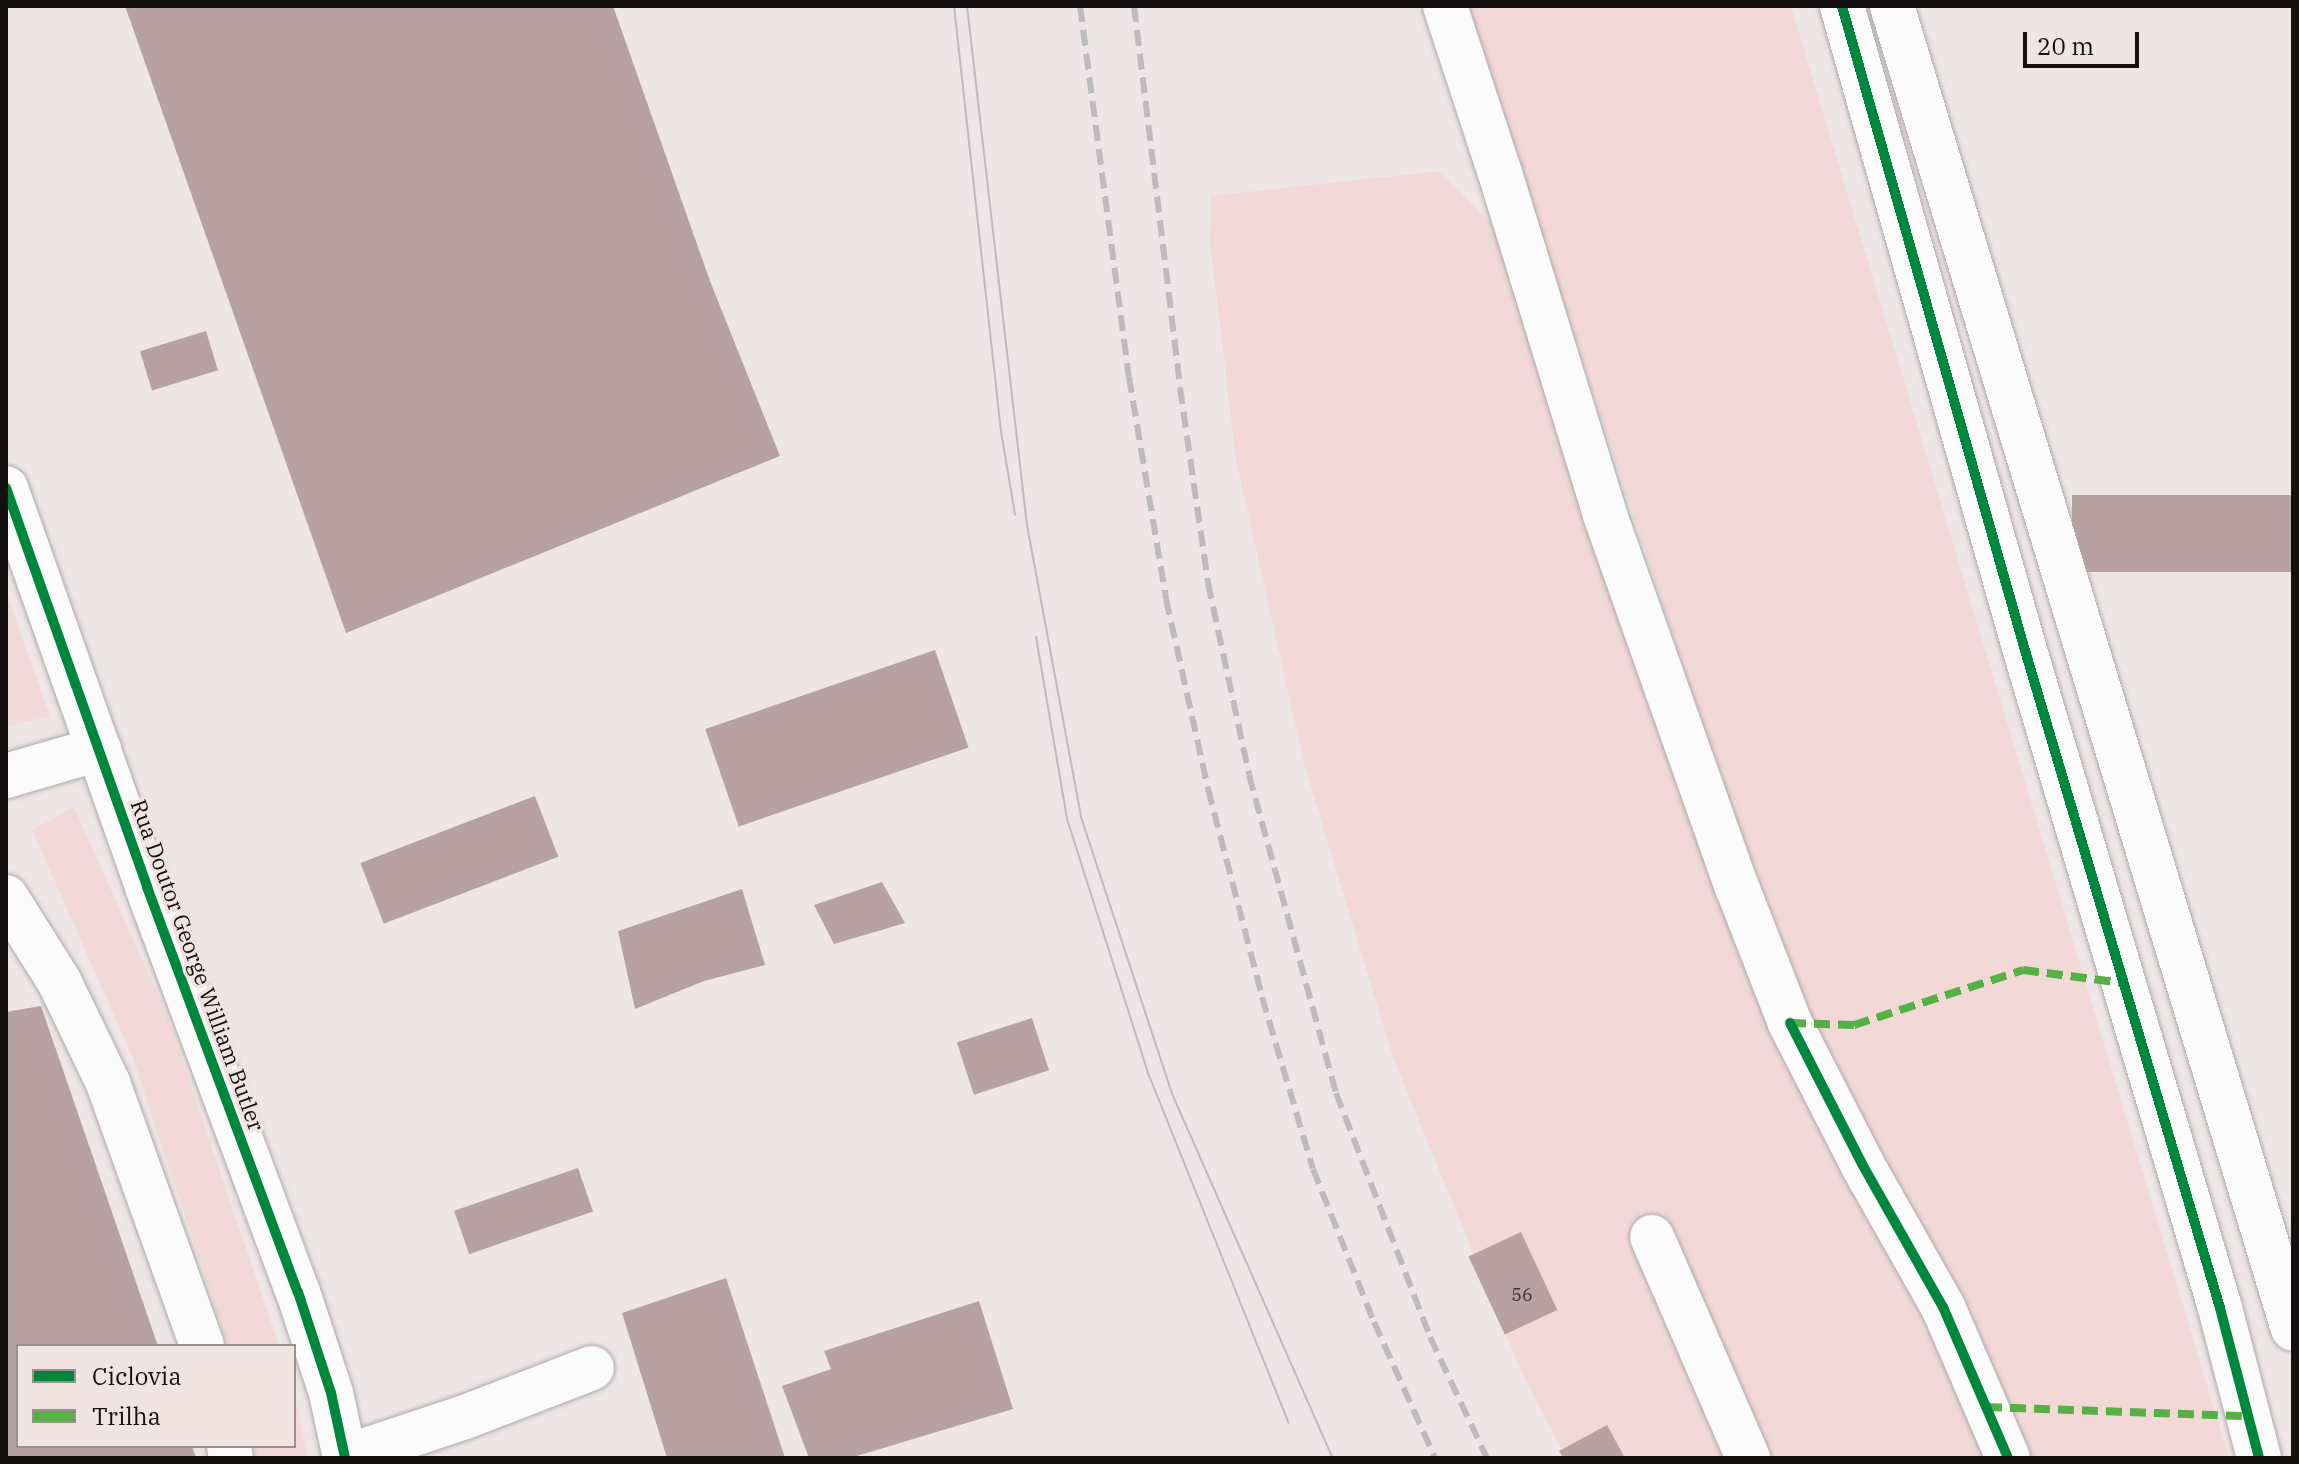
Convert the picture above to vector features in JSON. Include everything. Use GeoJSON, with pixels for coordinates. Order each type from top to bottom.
{"type":"FeatureCollection","features":[{"type":"Feature","properties":{"kind":"street"},"geometry":{"type":"LineString","coordinates":[[1445,6],[1605,515],[1737,887],[1790,1023],[1862,1164],[1943,1307],[2008,1458]]}},
{"type":"Feature","properties":{"kind":"street"},"geometry":{"type":"LineString","coordinates":[[1842,6],[2024,647],[2220,1308],[2259,1458]]}},
{"type":"Feature","properties":{"kind":"street"},"geometry":{"type":"LineString","coordinates":[[1892,6],[2293,1329]]}},
{"type":"Feature","properties":{"kind":"street","name":"Rua Doutor George William Butler"},"geometry":{"type":"LineString","coordinates":[[6,488],[298,1292],[331,1393],[345,1457]]}},
{"type":"Feature","properties":{"kind":"street"},"geometry":{"type":"LineString","coordinates":[[6,776],[99,749]]}},
{"type":"Feature","properties":{"kind":"street"},"geometry":{"type":"LineString","coordinates":[[6,897],[59,981],[108,1083],[201,1344]]}},
{"type":"Feature","properties":{"kind":"street"},"geometry":{"type":"LineString","coordinates":[[1652,1237],[1748,1458]]}},
{"type":"Feature","properties":{"kind":"street"},"geometry":{"type":"LineString","coordinates":[[345,1457],[465,1417],[592,1368]]}},
{"type":"Feature","properties":{"kind":"shaded area"},"geometry":{"type":"Polygon","coordinates":[[[1466,6],[1791,6],[2229,1458],[2021,1458],[1790,992],[1466,6]]]}},
{"type":"Feature","properties":{"kind":"shaded area"},"geometry":{"type":"Polygon","coordinates":[[[1440,171],[1502,235],[1929,1323],[1989,1458],[1566,1458],[1522,1373],[1392,1055],[1304,764],[1236,460],[1210,242],[1211,196],[1440,171]]]}},
{"type":"Feature","properties":{"kind":"shaded area"},"geometry":{"type":"Polygon","coordinates":[[[6,592],[50,716],[6,727],[6,592]]]}},
{"type":"Feature","properties":{"kind":"shaded area"},"geometry":{"type":"Polygon","coordinates":[[[74,807],[168,1017],[278,1344],[227,1344],[133,1058],[32,830],[74,807]]]}},
{"type":"Feature","properties":{"kind":"shaded area"},"geometry":{"type":"Polygon","coordinates":[[[296,1403],[308,1458],[255,1458],[253,1448],[296,1448],[296,1403]]]}},
{"type":"Feature","properties":{"kind":"building"},"geometry":{"type":"Polygon","coordinates":[[[125,6],[613,6],[710,281],[780,456],[346,633],[125,6]]]}},
{"type":"Feature","properties":{"kind":"building"},"geometry":{"type":"Polygon","coordinates":[[[206,331],[218,370],[152,390],[140,351],[206,331]]]}},
{"type":"Feature","properties":{"kind":"building"},"geometry":{"type":"Polygon","coordinates":[[[2072,495],[2293,495],[2293,572],[2072,572],[2072,495]]]}},
{"type":"Feature","properties":{"kind":"building"},"geometry":{"type":"Polygon","coordinates":[[[935,650],[969,747],[739,827],[705,729],[935,650]]]}},
{"type":"Feature","properties":{"kind":"building"},"geometry":{"type":"Polygon","coordinates":[[[535,796],[558,857],[384,924],[360,863],[535,796]]]}},
{"type":"Feature","properties":{"kind":"building"},"geometry":{"type":"Polygon","coordinates":[[[882,882],[905,923],[834,944],[814,905],[882,882]]]}},
{"type":"Feature","properties":{"kind":"building"},"geometry":{"type":"Polygon","coordinates":[[[742,889],[765,965],[704,981],[635,1009],[618,931],[742,889]]]}},
{"type":"Feature","properties":{"kind":"building"},"geometry":{"type":"Polygon","coordinates":[[[41,1006],[157,1344],[16,1344],[16,1448],[193,1448],[196,1458],[6,1458],[6,1012],[41,1006]]]}},
{"type":"Feature","properties":{"kind":"building"},"geometry":{"type":"Polygon","coordinates":[[[1032,1018],[1049,1070],[974,1095],[957,1042],[1032,1018]]]}},
{"type":"Feature","properties":{"kind":"building"},"geometry":{"type":"Polygon","coordinates":[[[578,1168],[593,1211],[469,1254],[454,1211],[578,1168]]]}},
{"type":"Feature","properties":{"kind":"building"},"geometry":{"type":"Polygon","coordinates":[[[1521,1232],[1557,1310],[1505,1334],[1468,1257],[1521,1232]]]}},
{"type":"Feature","properties":{"kind":"building"},"geometry":{"type":"Polygon","coordinates":[[[726,1278],[785,1458],[667,1458],[622,1313],[726,1278]]]}},
{"type":"Feature","properties":{"kind":"building"},"geometry":{"type":"Polygon","coordinates":[[[979,1301],[1013,1409],[850,1458],[809,1458],[782,1386],[831,1369],[824,1351],[979,1301]]]}},
{"type":"Feature","properties":{"kind":"building"},"geometry":{"type":"Polygon","coordinates":[[[1607,1425],[1625,1458],[1563,1458],[1559,1451],[1607,1425]]]}},
{"type":"Feature","properties":{"kind":"tram line"},"geometry":{"type":"LineString","coordinates":[[954,6],[1000,425],[1015,515]]}},
{"type":"Feature","properties":{"kind":"tram line"},"geometry":{"type":"LineString","coordinates":[[967,6],[1027,525],[1081,817],[1173,1096],[1333,1458]]}},
{"type":"Feature","properties":{"kind":"tram line"},"geometry":{"type":"LineString","coordinates":[[1036,637],[1067,819],[1148,1073],[1289,1423]]}},
{"type":"Feature","properties":{"kind":"railway"},"geometry":{"type":"LineString","coordinates":[[1080,6],[1129,377],[1166,599],[1208,789],[1262,997],[1313,1169],[1374,1322],[1435,1458]]}},
{"type":"Feature","properties":{"kind":"railway"},"geometry":{"type":"LineString","coordinates":[[1134,6],[1180,388],[1208,583],[1249,775],[1336,1093],[1430,1337],[1487,1458]]}},
{"type":"Feature","properties":{"kind":"marked path"},"geometry":{"type":"LineString","coordinates":[[1790,1023],[1854,1025],[2023,970],[2123,983]]}},
{"type":"Feature","properties":{"kind":"marked path"},"geometry":{"type":"LineString","coordinates":[[1986,1407],[2248,1416]]}},
{"type":"Feature","properties":{"kind":"cycle path"},"geometry":{"type":"LineString","coordinates":[[1842,6],[2024,647],[2220,1308],[2259,1458]]}},
{"type":"Feature","properties":{"kind":"cycle path"},"geometry":{"type":"LineString","coordinates":[[6,488],[147,887],[298,1292],[331,1393],[345,1458]]}},
{"type":"Feature","properties":{"kind":"cycle path"},"geometry":{"type":"LineString","coordinates":[[1790,1023],[1862,1164],[1943,1307],[2008,1458]]}}]}
